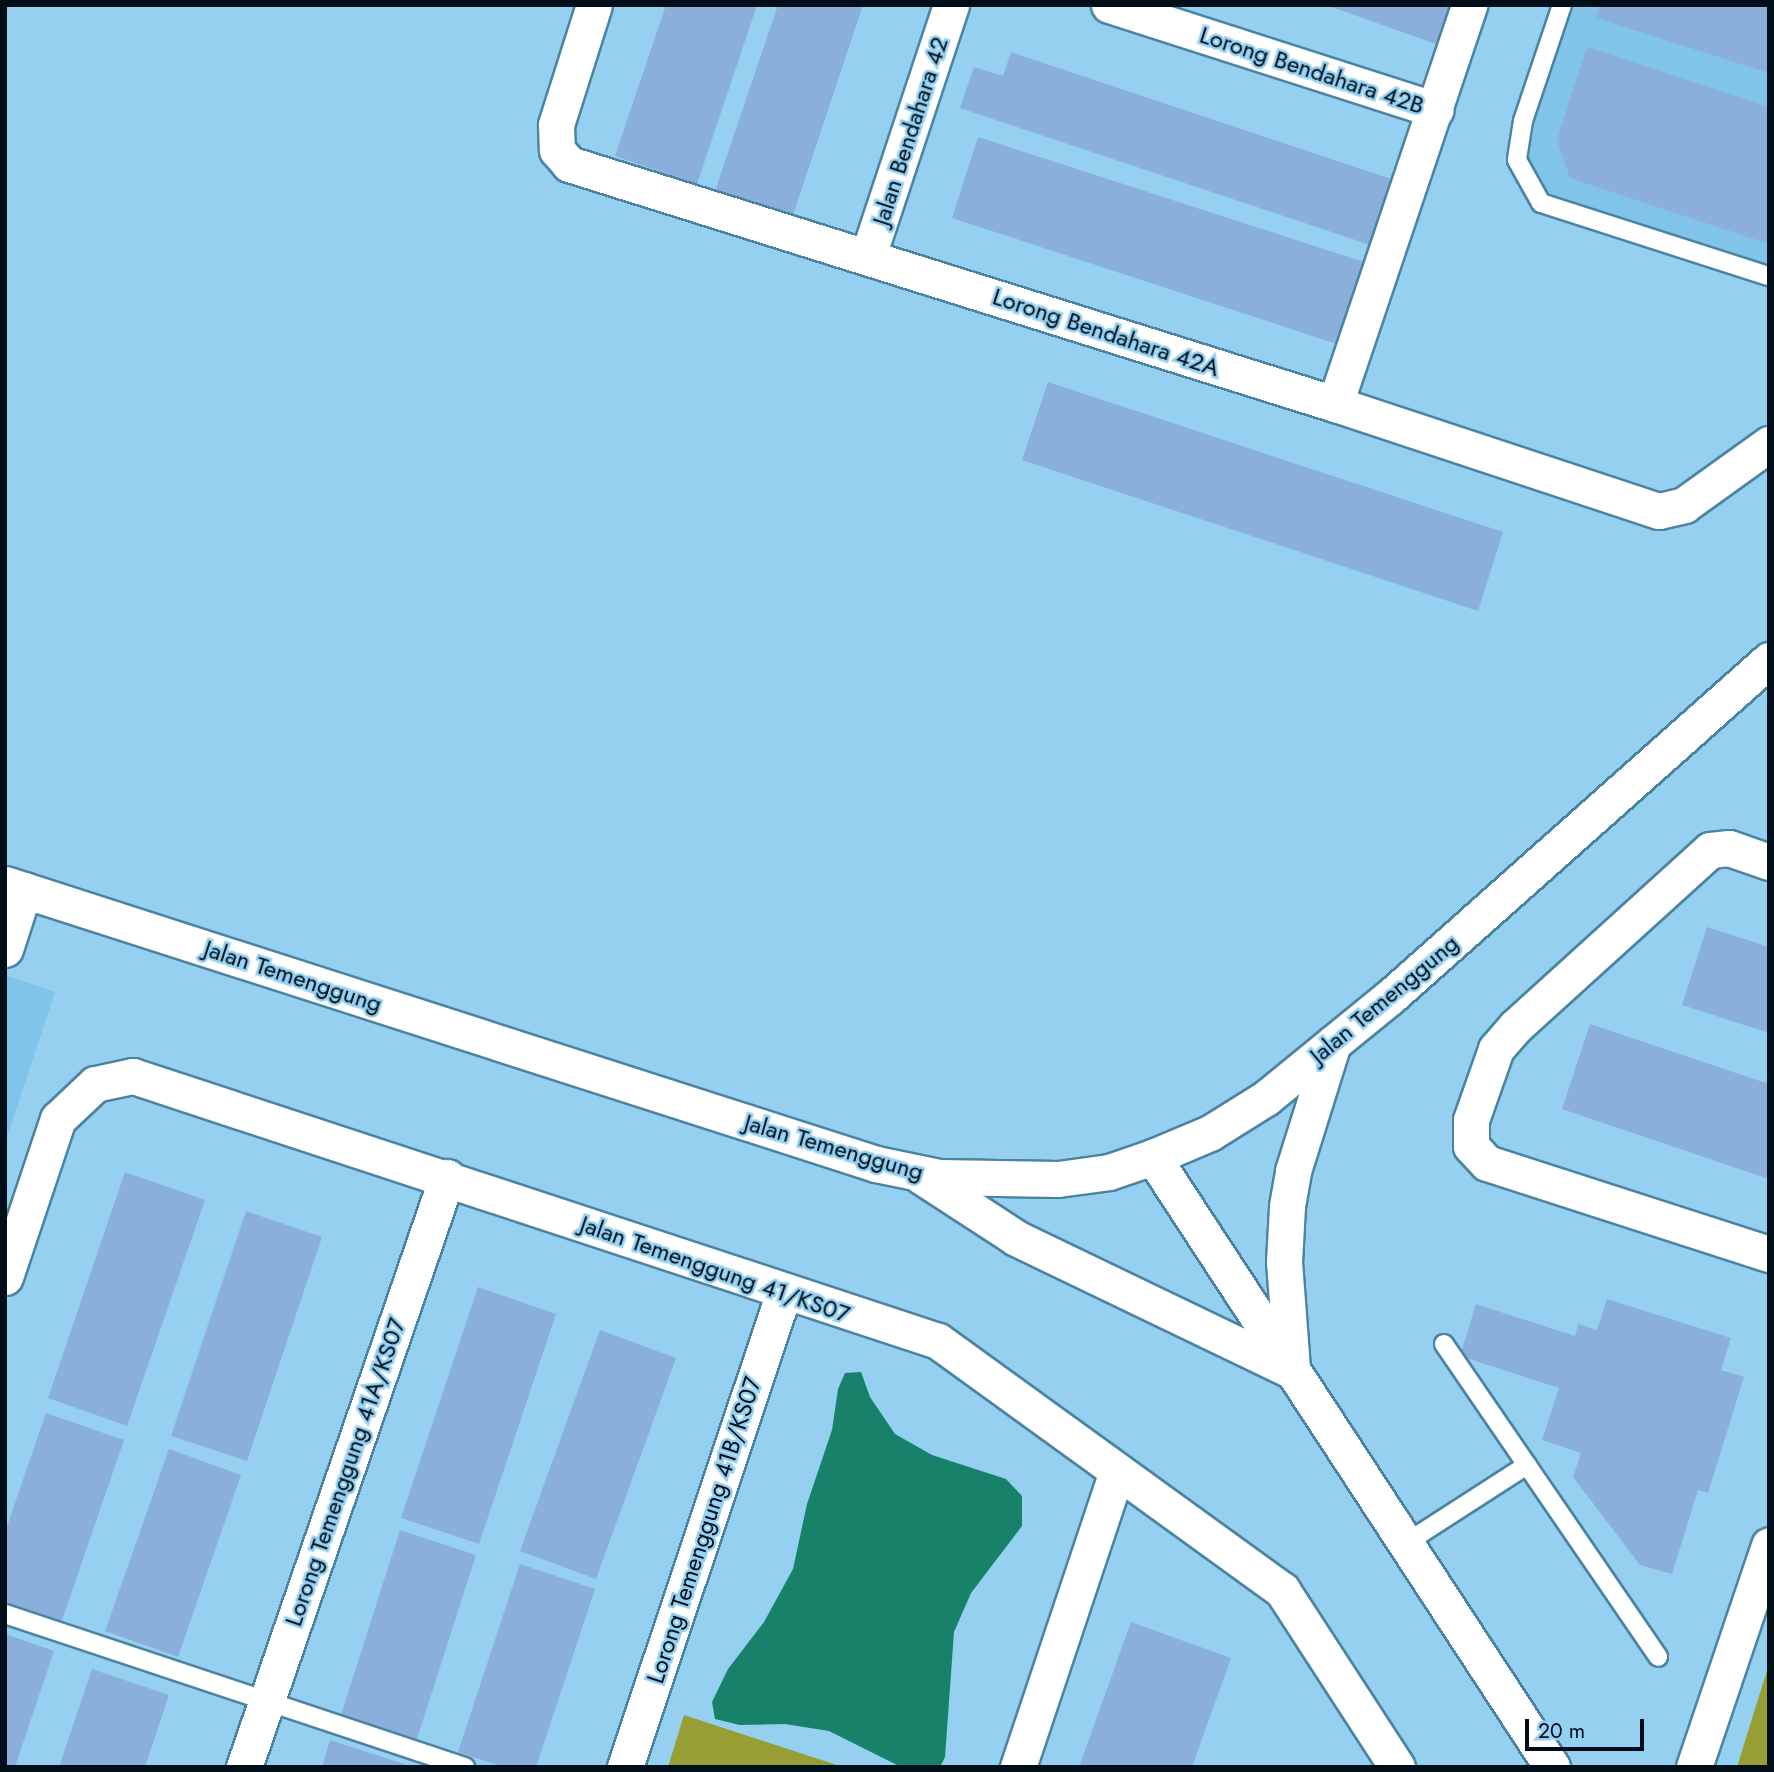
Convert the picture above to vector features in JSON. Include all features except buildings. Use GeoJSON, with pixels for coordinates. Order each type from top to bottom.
{"type":"FeatureCollection","features":[{"type":"Feature","properties":{"kind":"street","name":"Lorong Bendahara 42A"},"geometry":{"type":"LineString","coordinates":[[594,5],[556,124],[557,150],[569,164],[1335,404],[1660,511],[1684,505],[1769,444]]}},
{"type":"Feature","properties":{"kind":"street","name":"Jalan Bendahara 42"},"geometry":{"type":"LineString","coordinates":[[868,256],[951,5]]}},
{"type":"Feature","properties":{"kind":"street","name":"Lorong Bendahara 42B"},"geometry":{"type":"LineString","coordinates":[[1109,5],[1436,110]]}},
{"type":"Feature","properties":{"kind":"street"},"geometry":{"type":"LineString","coordinates":[[1335,404],[1436,110],[1469,5]]}},
{"type":"Feature","properties":{"kind":"street","name":"Jalan Temenggung"},"geometry":{"type":"LineString","coordinates":[[15,887],[863,1160],[913,1171],[1006,1181],[1058,1179],[1109,1171],[1153,1157],[1210,1133],[1266,1098],[1333,1043],[1766,666]]}},
{"type":"Feature","properties":{"kind":"street"},"geometry":{"type":"LineString","coordinates":[[1769,862],[1729,848],[1710,850],[1515,1027],[1496,1049],[1471,1121],[1471,1146],[1487,1163],[1769,1254]]}},
{"type":"Feature","properties":{"kind":"street"},"geometry":{"type":"LineString","coordinates":[[5,949],[15,887]]}},
{"type":"Feature","properties":{"kind":"street"},"geometry":{"type":"LineString","coordinates":[[1292,1371],[1284,1262],[1287,1206],[1296,1161],[1333,1043]]}},
{"type":"Feature","properties":{"kind":"street","name":"Jalan Temenggung 41/KS07"},"geometry":{"type":"LineString","coordinates":[[5,1277],[58,1119],[95,1084],[133,1076],[447,1177],[783,1294],[938,1341],[1282,1590],[1397,1767]]}},
{"type":"Feature","properties":{"kind":"street"},"geometry":{"type":"LineString","coordinates":[[1153,1157],[1552,1767]]}},
{"type":"Feature","properties":{"kind":"street"},"geometry":{"type":"LineString","coordinates":[[913,1171],[1016,1238],[1292,1371]]}},
{"type":"Feature","properties":{"kind":"street","name":"Lorong Temenggung 41A/KS07"},"geometry":{"type":"LineString","coordinates":[[244,1767],[447,1177]]}},
{"type":"Feature","properties":{"kind":"street","name":"Lorong Temenggung 41B/KS07"},"geometry":{"type":"LineString","coordinates":[[625,1767],[783,1294]]}},
{"type":"Feature","properties":{"kind":"street"},"geometry":{"type":"LineString","coordinates":[[1018,1767],[1117,1471]]}},
{"type":"Feature","properties":{"kind":"street"},"geometry":{"type":"LineString","coordinates":[[1694,1767],[1766,1561]]}},
{"type":"Feature","properties":{"kind":"lane"},"geometry":{"type":"LineString","coordinates":[[1562,5],[1522,121],[1517,160],[1541,203],[1769,276]]}},
{"type":"Feature","properties":{"kind":"lane"},"geometry":{"type":"LineString","coordinates":[[1444,1344],[1658,1657]]}},
{"type":"Feature","properties":{"kind":"lane"},"geometry":{"type":"LineString","coordinates":[[1406,1543],[1527,1465]]}},
{"type":"Feature","properties":{"kind":"lane"},"geometry":{"type":"LineString","coordinates":[[5,1614],[465,1767]]}},
{"type":"Feature","properties":{"kind":"shaded area"},"geometry":{"type":"Polygon","coordinates":[[[1573,5],[1769,5],[1769,267],[1546,197],[1527,161],[1530,127],[1573,5]]]}},
{"type":"Feature","properties":{"kind":"shaded area"},"geometry":{"type":"Polygon","coordinates":[[[5,975],[55,992],[5,1143],[5,975]]]}},
{"type":"Feature","properties":{"kind":"shaded area"},"geometry":{"type":"Polygon","coordinates":[[[861,1372],[870,1397],[895,1434],[932,1455],[1006,1479],[1022,1496],[1022,1526],[971,1593],[954,1632],[945,1757],[940,1767],[901,1767],[829,1731],[785,1724],[740,1725],[715,1719],[712,1702],[728,1669],[764,1622],[793,1569],[807,1504],[832,1430],[838,1389],[845,1373],[861,1372]]]}},
{"type":"Feature","properties":{"kind":"shaded area"},"geometry":{"type":"Polygon","coordinates":[[[1769,1664],[1769,1767],[1737,1767],[1769,1664]]]}},
{"type":"Feature","properties":{"kind":"shaded area"},"geometry":{"type":"Polygon","coordinates":[[[684,1715],[843,1767],[668,1767],[684,1715]]]}}]}
